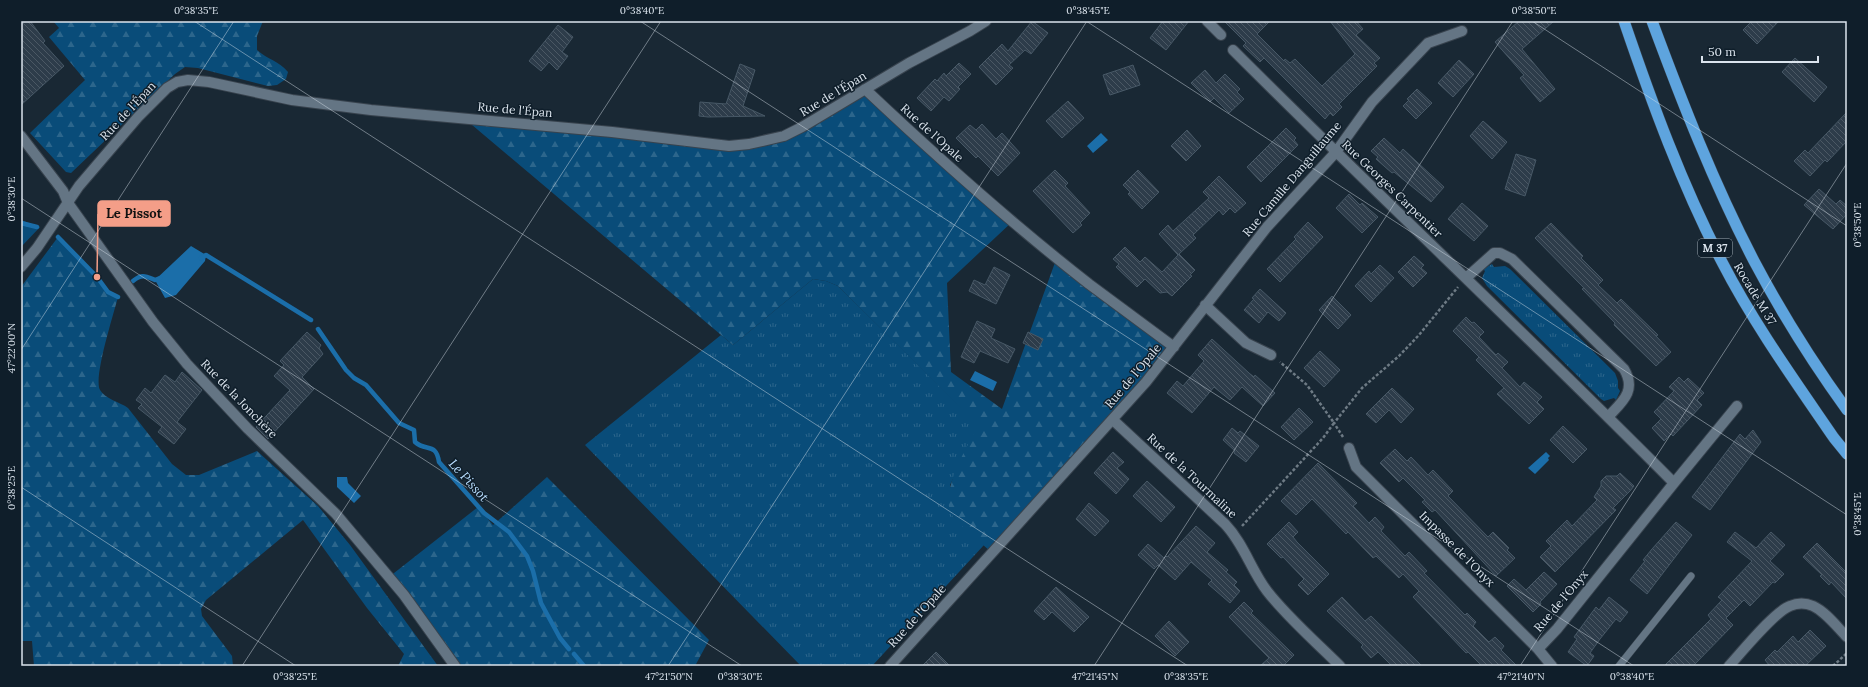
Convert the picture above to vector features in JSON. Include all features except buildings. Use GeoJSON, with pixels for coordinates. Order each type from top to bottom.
{"type":"FeatureCollection","features":[{"type":"Feature","properties":{"kind":"highway","name":"Rocade M 37"},"geometry":{"type":"LineString","coordinates":[[1624,21],[1666,137],[1696,208],[1722,263],[1756,322],[1834,438],[1847,454]]}},
{"type":"Feature","properties":{"kind":"highway","name":"Rocade M 37"},"geometry":{"type":"LineString","coordinates":[[1652,21],[1724,199],[1755,262],[1808,350],[1847,410]]}},
{"type":"Feature","properties":{"kind":"street","name":"Rue de l'Épan"},"geometry":{"type":"LineString","coordinates":[[21,267],[102,159],[156,98],[167,88],[177,82],[188,80],[209,82],[292,100],[371,110],[612,132],[728,146],[749,144],[784,136],[986,21]]}},
{"type":"Feature","properties":{"kind":"street"},"geometry":{"type":"LineString","coordinates":[[1207,21],[1221,35]]}},
{"type":"Feature","properties":{"kind":"street","name":"Rue Camille Danguillaume"},"geometry":{"type":"LineString","coordinates":[[1174,347],[1267,227],[1336,152],[1372,102],[1428,43],[1462,31]]}},
{"type":"Feature","properties":{"kind":"street","name":"Rue Georges Carpentier"},"geometry":{"type":"LineString","coordinates":[[1233,50],[1674,483]]}},
{"type":"Feature","properties":{"kind":"street","name":"Rue de l'Opale"},"geometry":{"type":"LineString","coordinates":[[865,89],[946,164],[1088,283],[1174,347],[1112,420],[890,666]]}},
{"type":"Feature","properties":{"kind":"street","name":"Rue de la Jonchère"},"geometry":{"type":"LineString","coordinates":[[21,136],[63,191],[68,203],[153,322],[187,364],[248,429],[317,495],[350,530],[422,618],[455,666]]}},
{"type":"Feature","properties":{"kind":"street"},"geometry":{"type":"LineString","coordinates":[[1466,278],[1494,253],[1500,253],[1512,259],[1624,369],[1628,376],[1628,390],[1625,399],[1608,417]]}},
{"type":"Feature","properties":{"kind":"street"},"geometry":{"type":"LineString","coordinates":[[1206,305],[1246,343],[1270,355]]}},
{"type":"Feature","properties":{"kind":"street"},"geometry":{"type":"LineString","coordinates":[[1674,483],[1737,406]]}},
{"type":"Feature","properties":{"kind":"street","name":"Rue de la Tourmaline"},"geometry":{"type":"LineString","coordinates":[[1112,420],[1215,513],[1235,534],[1252,568],[1268,593],[1340,666]]}},
{"type":"Feature","properties":{"kind":"street","name":"Impasse de l'Onyx"},"geometry":{"type":"LineString","coordinates":[[1349,448],[1356,466],[1538,649],[1552,666]]}},
{"type":"Feature","properties":{"kind":"street","name":"Rue de l'Onyx"},"geometry":{"type":"LineString","coordinates":[[1538,649],[1557,629],[1674,483]]}},
{"type":"Feature","properties":{"kind":"street"},"geometry":{"type":"LineString","coordinates":[[1729,666],[1778,614],[1789,606],[1806,604],[1815,606],[1847,637]]}},
{"type":"Feature","properties":{"kind":"lane"},"geometry":{"type":"LineString","coordinates":[[1619,666],[1691,576]]}},
{"type":"Feature","properties":{"kind":"path"},"geometry":{"type":"LineString","coordinates":[[1235,534],[1323,438],[1362,388],[1399,356],[1419,335],[1466,278]]}},
{"type":"Feature","properties":{"kind":"path"},"geometry":{"type":"LineString","coordinates":[[1270,355],[1307,385],[1334,423],[1349,448]]}},
{"type":"Feature","properties":{"kind":"path"},"geometry":{"type":"LineString","coordinates":[[1833,666],[1847,653]]}},
{"type":"Feature","properties":{"kind":"green space"},"geometry":{"type":"Polygon","coordinates":[[[53,21],[263,21],[257,36],[257,50],[288,72],[286,79],[277,85],[268,86],[198,68],[185,67],[175,74],[71,173],[66,172],[30,133],[85,80],[49,37],[59,28],[53,21]]]}},
{"type":"Feature","properties":{"kind":"green space"},"geometry":{"type":"Polygon","coordinates":[[[865,89],[1013,221],[947,283],[951,372],[1002,409],[1057,257],[1174,347],[991,552],[957,521],[949,507],[951,484],[961,457],[978,425],[838,286],[826,281],[813,279],[733,345],[465,119],[655,138],[765,141],[865,89]]]}},
{"type":"Feature","properties":{"kind":"green space"},"geometry":{"type":"Polygon","coordinates":[[[21,220],[40,227],[21,247],[21,220]]]}},
{"type":"Feature","properties":{"kind":"green space"},"geometry":{"type":"Polygon","coordinates":[[[58,237],[97,277],[108,292],[118,297],[99,373],[100,390],[102,393],[128,408],[172,464],[186,475],[199,475],[257,451],[318,506],[350,545],[438,666],[398,666],[404,654],[367,608],[303,520],[206,600],[201,609],[202,616],[232,656],[233,666],[34,666],[32,641],[21,641],[21,287],[58,237]]]}},
{"type":"Feature","properties":{"kind":"green space"},"geometry":{"type":"Polygon","coordinates":[[[1492,264],[1494,267],[1505,266],[1510,269],[1615,373],[1620,391],[1616,400],[1614,398],[1604,401],[1601,399],[1487,286],[1482,278],[1485,271],[1483,269],[1492,264]]]}},
{"type":"Feature","properties":{"kind":"green space"},"geometry":{"type":"Polygon","coordinates":[[[813,279],[826,281],[838,286],[979,425],[950,485],[953,516],[984,545],[872,666],[801,666],[585,445],[721,335],[733,345],[813,279]]]}},
{"type":"Feature","properties":{"kind":"green space"},"geometry":{"type":"Polygon","coordinates":[[[547,477],[709,640],[695,666],[455,666],[389,577],[478,507],[493,525],[547,477]]]}},
{"type":"Feature","properties":{"kind":"shaded area"},"geometry":{"type":"Polygon","coordinates":[[[1101,133],[1108,140],[1093,153],[1087,146],[1101,133]]]}},
{"type":"Feature","properties":{"kind":"shaded area"},"geometry":{"type":"Polygon","coordinates":[[[191,246],[206,255],[205,261],[176,295],[165,298],[155,280],[191,246]]]}},
{"type":"Feature","properties":{"kind":"shaded area"},"geometry":{"type":"Polygon","coordinates":[[[975,371],[997,382],[993,391],[970,380],[975,371]]]}},
{"type":"Feature","properties":{"kind":"shaded area"},"geometry":{"type":"Polygon","coordinates":[[[1546,452],[1550,456],[1548,458],[1549,460],[1535,474],[1528,468],[1546,452]]]}},
{"type":"Feature","properties":{"kind":"shaded area"},"geometry":{"type":"Polygon","coordinates":[[[337,477],[347,477],[348,483],[361,496],[354,503],[337,487],[337,477]]]}},
{"type":"Feature","properties":{"kind":"waterway","name":"Le Pissot"},"geometry":{"type":"LineString","coordinates":[[21,223],[37,227]]}},
{"type":"Feature","properties":{"kind":"waterway","name":"Le Pissot"},"geometry":{"type":"LineString","coordinates":[[58,237],[97,277],[108,292],[118,297]]}},
{"type":"Feature","properties":{"kind":"waterway","name":"Le Pissot"},"geometry":{"type":"LineString","coordinates":[[201,258],[206,255],[311,320]]}},
{"type":"Feature","properties":{"kind":"waterway","name":"Le Pissot"},"geometry":{"type":"LineString","coordinates":[[133,281],[141,277],[155,280],[160,278]]}},
{"type":"Feature","properties":{"kind":"waterway","name":"Le Pissot"},"geometry":{"type":"LineString","coordinates":[[318,329],[346,370],[354,378],[366,385],[399,423],[414,430],[415,442],[436,452],[439,462],[484,513],[509,532],[527,556],[533,571],[541,603],[560,638],[569,649]]}},
{"type":"Feature","properties":{"kind":"waterway","name":"Le Pissot"},"geometry":{"type":"LineString","coordinates":[[574,654],[584,666]]}},
{"type":"Feature","properties":{"kind":"place","name":"Le Pissot"},"geometry":{"type":"Point","coordinates":[97,277]}}]}
